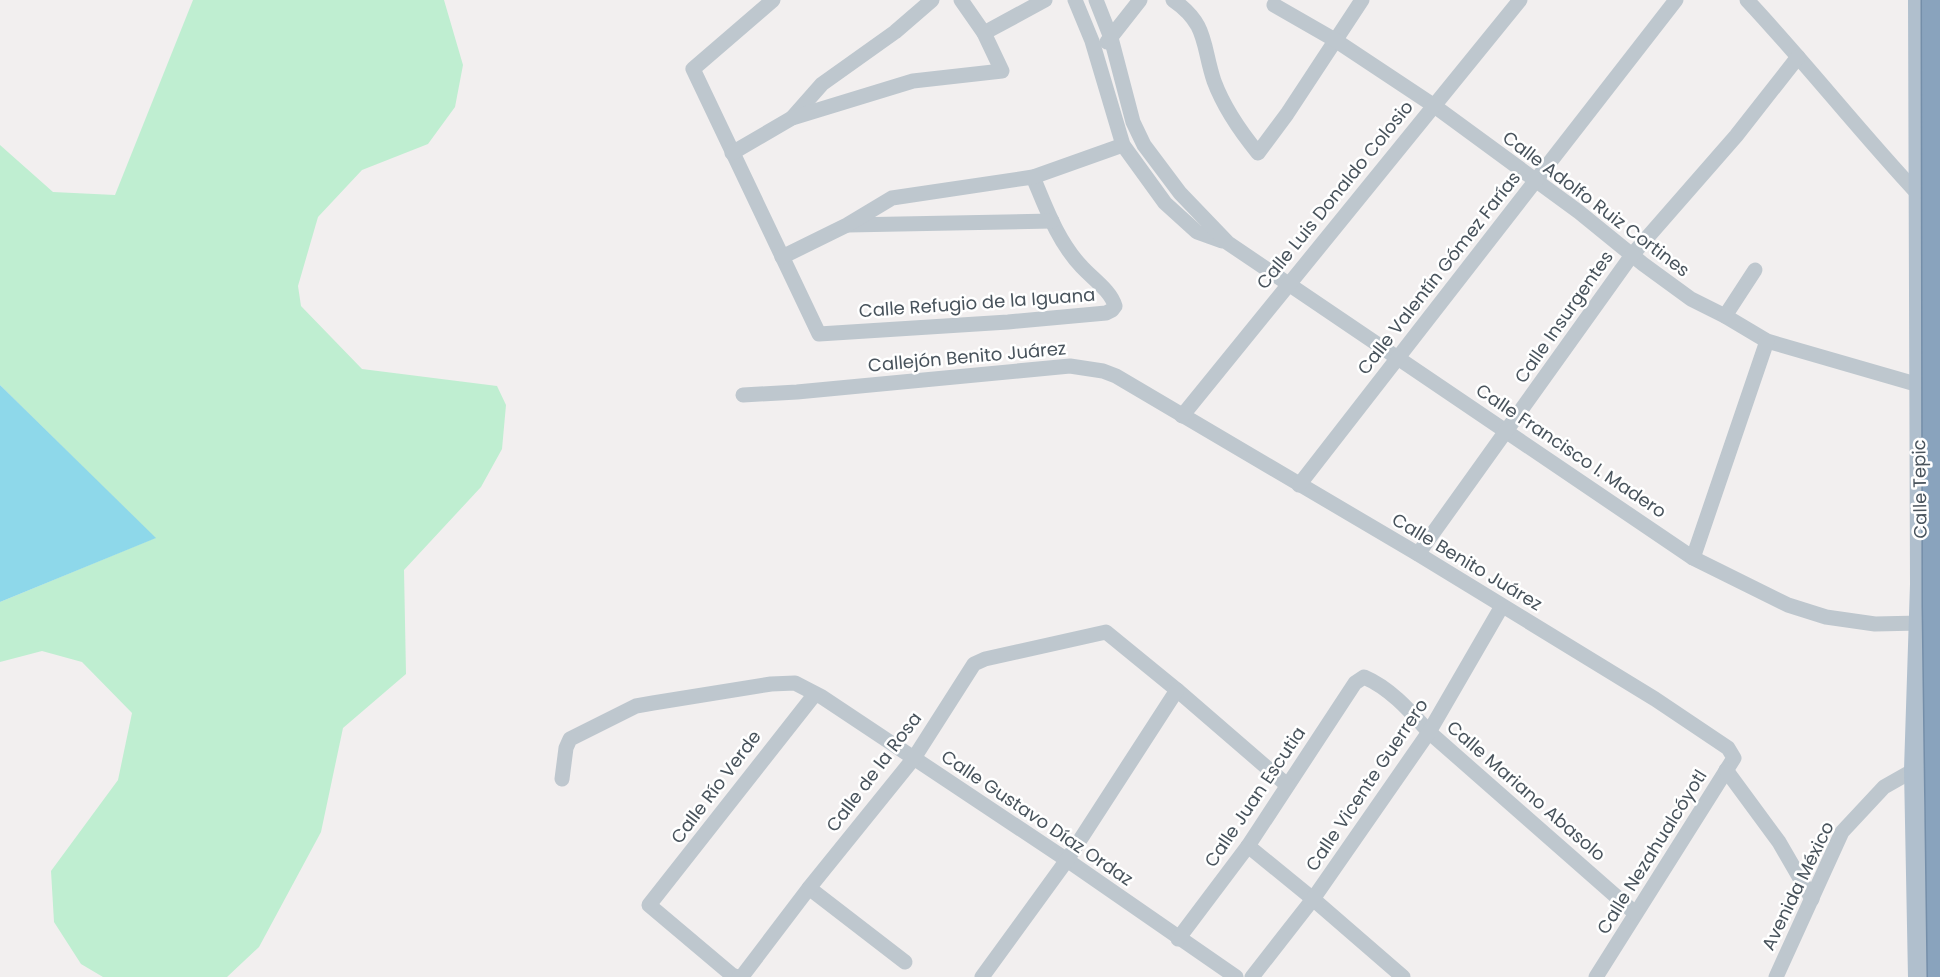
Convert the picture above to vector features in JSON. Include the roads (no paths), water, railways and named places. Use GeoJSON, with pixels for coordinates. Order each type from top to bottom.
{"type":"FeatureCollection","features":[{"type":"Feature","properties":{"kind":"highway"},"geometry":{"type":"LineString","coordinates":[[1933,0],[1934,607],[1939,977]]}},
{"type":"Feature","properties":{"kind":"main road","name":"Calle Tepic"},"geometry":{"type":"LineString","coordinates":[[1918,0],[1918,385],[1930,584],[1920,622],[1914,770],[1918,977]]}},
{"type":"Feature","properties":{"kind":"main road"},"geometry":{"type":"LineString","coordinates":[[1918,162],[1931,183],[1940,186]]}},
{"type":"Feature","properties":{"kind":"main road"},"geometry":{"type":"LineString","coordinates":[[1920,622],[1940,621]]}},
{"type":"Feature","properties":{"kind":"main road"},"geometry":{"type":"LineString","coordinates":[[1914,770],[1924,752],[1934,741],[1940,740]]}},
{"type":"Feature","properties":{"kind":"street","name":"Calle Refugio de la Iguana"},"geometry":{"type":"LineString","coordinates":[[773,0],[693,69],[819,334],[1008,322],[1106,313],[1112,310],[1115,306],[1110,295],[1079,264],[1052,221],[1033,177]]}},
{"type":"Feature","properties":{"kind":"street"},"geometry":{"type":"LineString","coordinates":[[792,118],[822,84],[895,32],[932,0]]}},
{"type":"Feature","properties":{"kind":"street"},"geometry":{"type":"LineString","coordinates":[[732,153],[792,118],[914,81],[1002,71],[984,33],[961,0]]}},
{"type":"Feature","properties":{"kind":"street"},"geometry":{"type":"LineString","coordinates":[[984,33],[1045,0]]}},
{"type":"Feature","properties":{"kind":"street","name":"Calle Francisco I. Madero"},"geometry":{"type":"LineString","coordinates":[[1075,0],[1123,145],[1165,203],[1197,232],[1228,243]]}},
{"type":"Feature","properties":{"kind":"street","name":"Calle Francisco I. Madero"},"geometry":{"type":"LineString","coordinates":[[1096,0],[1111,38],[1130,112],[1144,145],[1180,193],[1228,243],[1693,558],[1788,604],[1826,617],[1875,624],[1920,622]]}},
{"type":"Feature","properties":{"kind":"street"},"geometry":{"type":"LineString","coordinates":[[1095,55],[1140,0]]}},
{"type":"Feature","properties":{"kind":"street"},"geometry":{"type":"LineString","coordinates":[[1173,0],[1187,9],[1200,27],[1214,81],[1227,111],[1258,153],[1287,114],[1362,0]]}},
{"type":"Feature","properties":{"kind":"street","name":"Calle Luis Donaldo Colosio"},"geometry":{"type":"LineString","coordinates":[[1182,416],[1520,0]]}},
{"type":"Feature","properties":{"kind":"street","name":"Calle Valentín Gómez Farías"},"geometry":{"type":"LineString","coordinates":[[1299,485],[1676,0]]}},
{"type":"Feature","properties":{"kind":"street"},"geometry":{"type":"LineString","coordinates":[[1747,0],[1870,143],[1918,194]]}},
{"type":"Feature","properties":{"kind":"street","name":"Calle Adolfo Ruiz Cortines"},"geometry":{"type":"LineString","coordinates":[[1274,5],[1335,40],[1433,105],[1579,212],[1691,299],[1767,341],[1918,385]]}},
{"type":"Feature","properties":{"kind":"street","name":"Calle Insurgentes"},"geometry":{"type":"LineString","coordinates":[[1418,554],[1632,255],[1736,136],[1798,57]]}},
{"type":"Feature","properties":{"kind":"street"},"geometry":{"type":"LineString","coordinates":[[782,257],[847,225],[892,198],[1033,177],[1123,145]]}},
{"type":"Feature","properties":{"kind":"street"},"geometry":{"type":"LineString","coordinates":[[847,225],[1052,221]]}},
{"type":"Feature","properties":{"kind":"street"},"geometry":{"type":"LineString","coordinates":[[1725,316],[1755,270]]}},
{"type":"Feature","properties":{"kind":"street"},"geometry":{"type":"LineString","coordinates":[[1693,558],[1767,341]]}},
{"type":"Feature","properties":{"kind":"street","name":"Callejón Benito Juárez"},"geometry":{"type":"LineString","coordinates":[[743,395],[1070,366],[1095,369],[1116,376],[1182,416]]}},
{"type":"Feature","properties":{"kind":"street","name":"Calle Benito Juárez"},"geometry":{"type":"LineString","coordinates":[[1182,416],[1418,554],[1655,699],[1728,748]]}},
{"type":"Feature","properties":{"kind":"street","name":"Calle Vicente Guerrero"},"geometry":{"type":"LineString","coordinates":[[1252,977],[1314,899],[1429,732],[1502,606]]}},
{"type":"Feature","properties":{"kind":"street","name":"Calle de la Rosa"},"geometry":{"type":"LineString","coordinates":[[738,977],[743,975],[809,888],[914,758],[974,664],[1106,632],[1177,690]]}},
{"type":"Feature","properties":{"kind":"street","name":"Calle Mariano Abasolo"},"geometry":{"type":"LineString","coordinates":[[1364,676],[1404,704],[1429,732],[1635,913]]}},
{"type":"Feature","properties":{"kind":"street","name":"Calle Juan Escutia"},"geometry":{"type":"LineString","coordinates":[[1178,939],[1248,846],[1355,683],[1364,676]]}},
{"type":"Feature","properties":{"kind":"street","name":"Calle Gustavo Díaz Ordaz"},"geometry":{"type":"LineString","coordinates":[[562,778],[566,748],[570,739],[636,706],[771,684],[795,684],[815,694],[914,758],[1236,977]]}},
{"type":"Feature","properties":{"kind":"street"},"geometry":{"type":"LineString","coordinates":[[982,977],[1067,860],[1177,690],[1287,785]]}},
{"type":"Feature","properties":{"kind":"street","name":"Calle Río Verde"},"geometry":{"type":"LineString","coordinates":[[738,977],[732,975],[649,905],[815,694]]}},
{"type":"Feature","properties":{"kind":"street","name":"Calle Nezahualcóyotl"},"geometry":{"type":"LineString","coordinates":[[1596,977],[1734,758],[1728,748]]}},
{"type":"Feature","properties":{"kind":"street"},"geometry":{"type":"LineString","coordinates":[[1726,770],[1779,842],[1812,899]]}},
{"type":"Feature","properties":{"kind":"street","name":"Avenida México"},"geometry":{"type":"LineString","coordinates":[[1776,977],[1842,832],[1884,787],[1914,770]]}},
{"type":"Feature","properties":{"kind":"street"},"geometry":{"type":"LineString","coordinates":[[1248,846],[1314,899],[1403,977]]}},
{"type":"Feature","properties":{"kind":"street"},"geometry":{"type":"LineString","coordinates":[[809,888],[905,962]]}},
{"type":"Feature","properties":{"kind":"water"},"geometry":{"type":"Polygon","coordinates":[[[0,385],[156,538],[0,602],[0,385]]]}}]}
